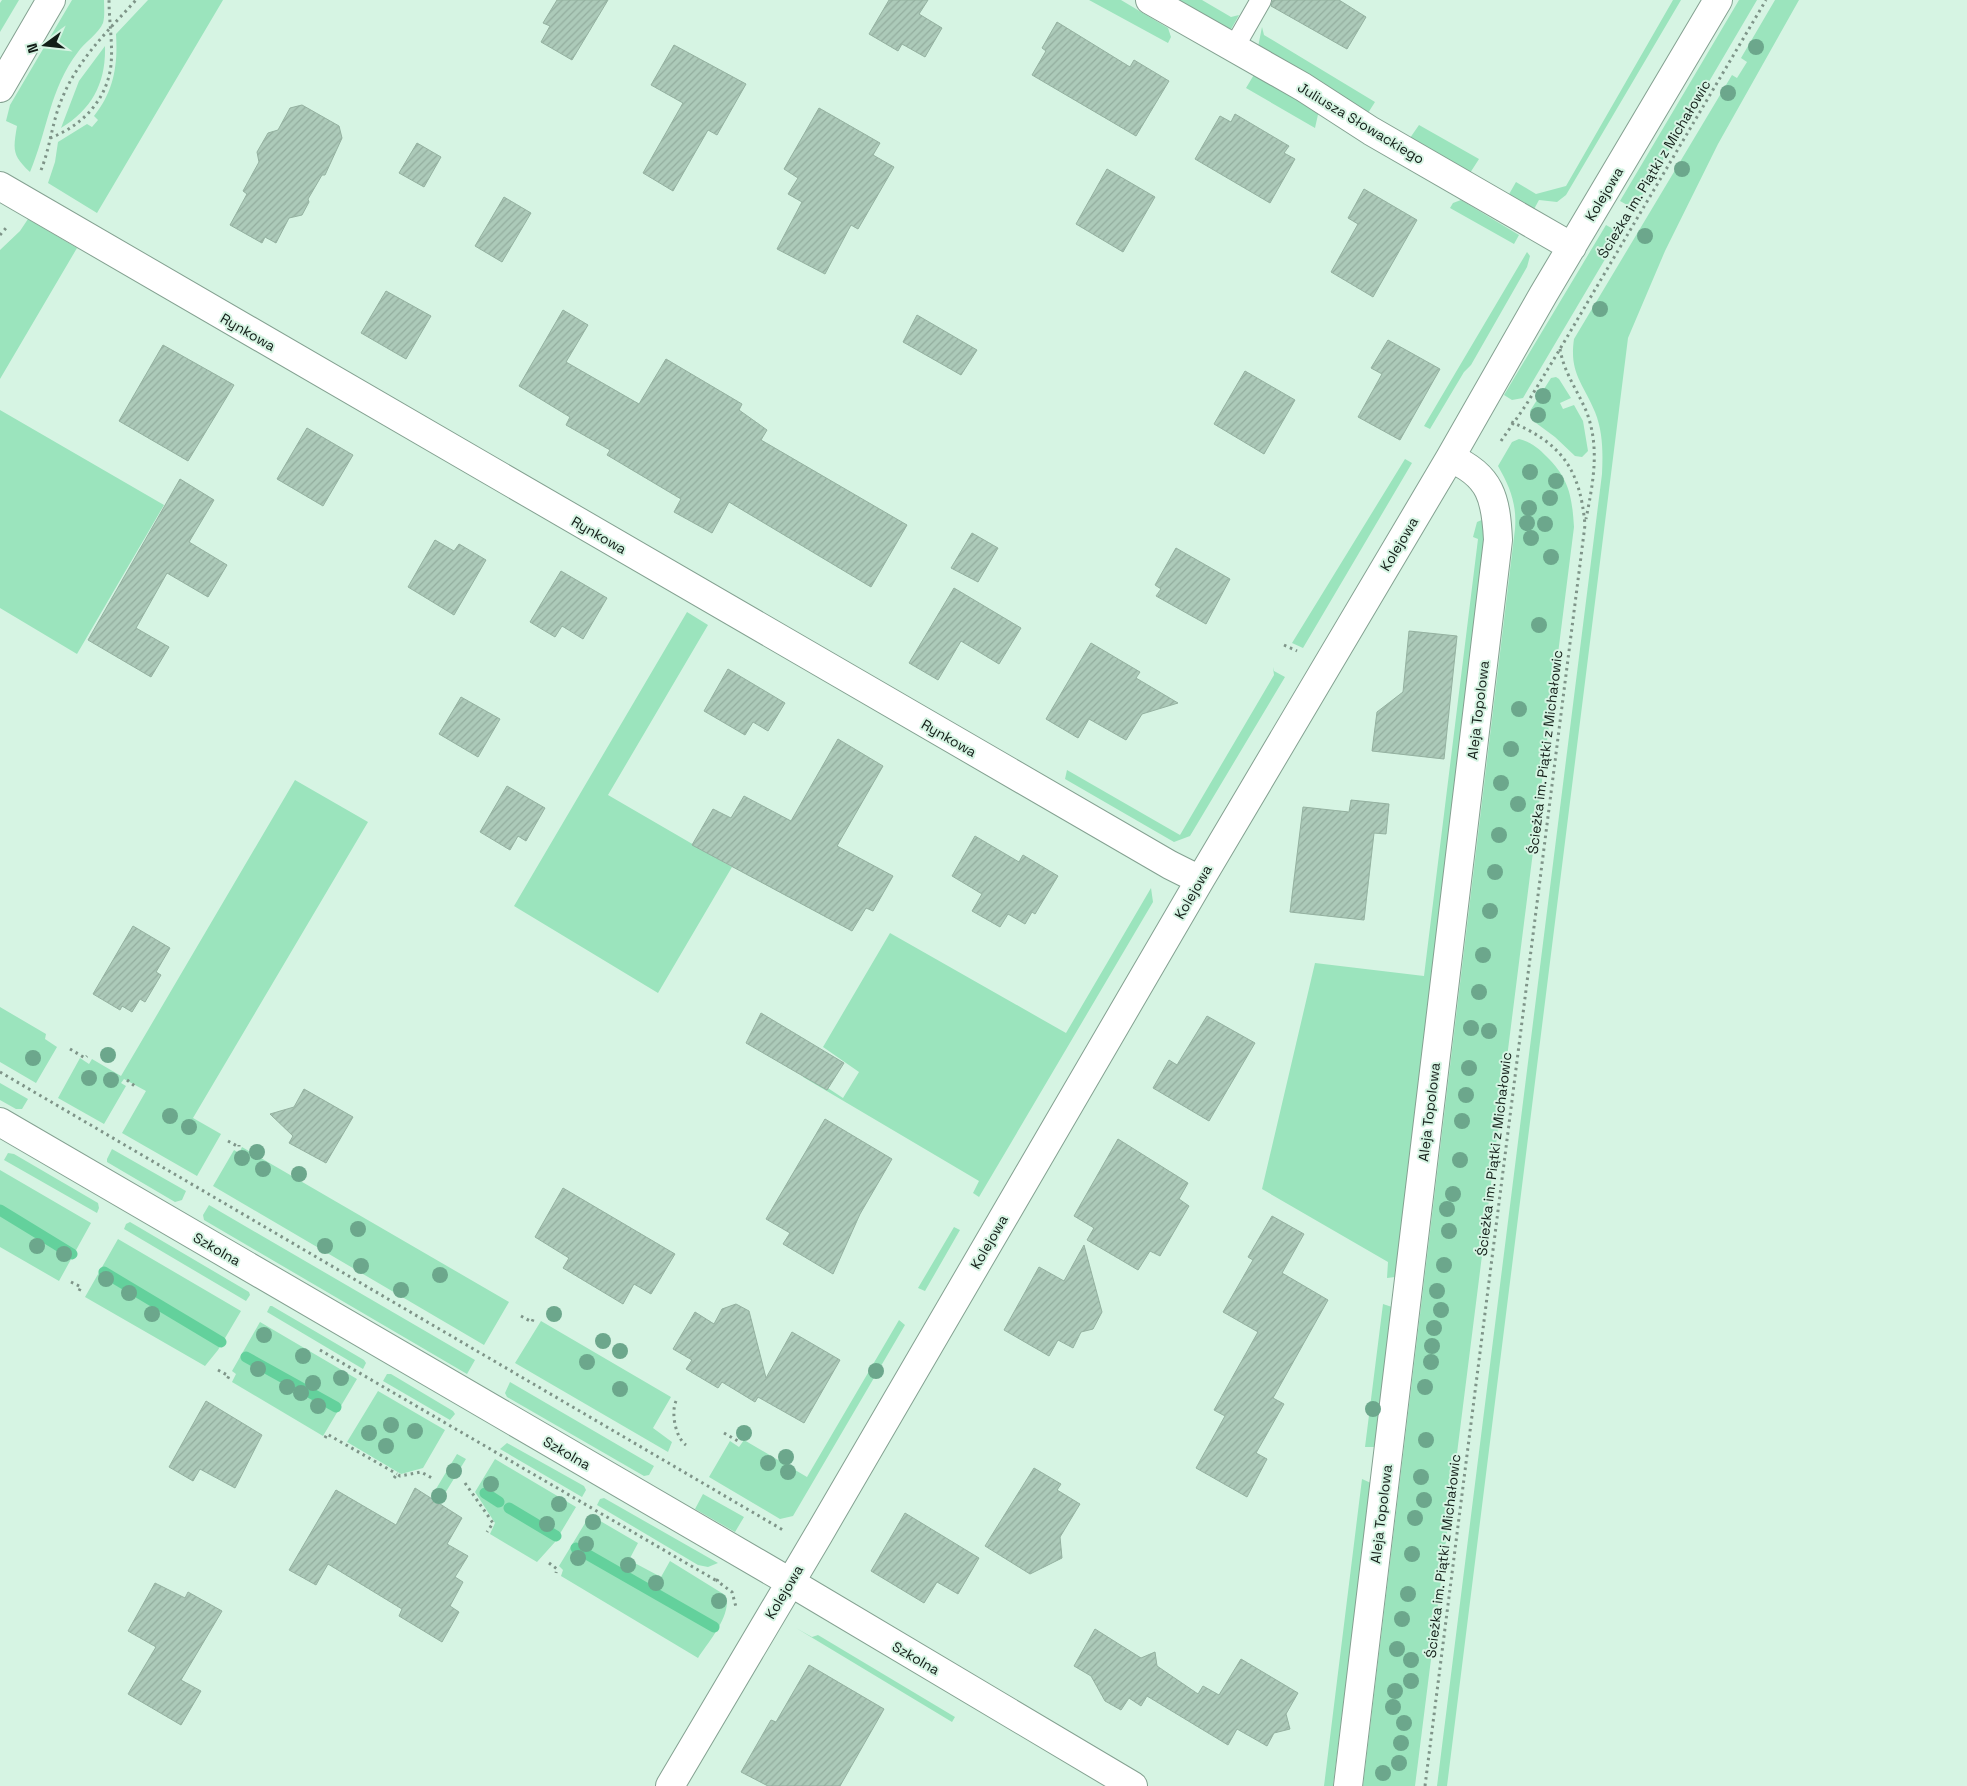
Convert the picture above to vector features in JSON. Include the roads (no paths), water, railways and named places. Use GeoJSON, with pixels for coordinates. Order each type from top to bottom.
{"type":"FeatureCollection","features":[{"type":"Feature","properties":{"kind":"street"},"geometry":{"type":"LineString","coordinates":[[0,88],[51,0]]}},
{"type":"Feature","properties":{"kind":"street","name":"Juliusza Słowackiego"},"geometry":{"type":"LineString","coordinates":[[1150,0],[1302,87],[1380,136],[1572,248]]}},
{"type":"Feature","properties":{"kind":"street","name":"Kolejowa"},"geometry":{"type":"LineString","coordinates":[[670,1786],[1718,0]]}},
{"type":"Feature","properties":{"kind":"street","name":"Rynkowa"},"geometry":{"type":"LineString","coordinates":[[0,186],[914,718],[1170,865],[1200,880]]}},
{"type":"Feature","properties":{"kind":"street","name":"Aleja Topolowa"},"geometry":{"type":"LineString","coordinates":[[1348,1786],[1496,568],[1497,514],[1491,493],[1476,473],[1464,464],[1450,458]]}},
{"type":"Feature","properties":{"kind":"street","name":"Szkolna"},"geometry":{"type":"LineString","coordinates":[[0,1122],[790,1582],[1133,1786]]}},
{"type":"Feature","properties":{"kind":"lane"},"geometry":{"type":"LineString","coordinates":[[1233,49],[1261,0]]}},
{"type":"Feature","properties":{"kind":"waterway"},"geometry":{"type":"LineString","coordinates":[[0,1210],[72,1254]]}},
{"type":"Feature","properties":{"kind":"waterway"},"geometry":{"type":"LineString","coordinates":[[104,1272],[221,1342]]}},
{"type":"Feature","properties":{"kind":"waterway"},"geometry":{"type":"LineString","coordinates":[[246,1357],[336,1407]]}},
{"type":"Feature","properties":{"kind":"waterway"},"geometry":{"type":"LineString","coordinates":[[485,1493],[499,1502]]}},
{"type":"Feature","properties":{"kind":"waterway"},"geometry":{"type":"LineString","coordinates":[[509,1508],[556,1536]]}},
{"type":"Feature","properties":{"kind":"waterway"},"geometry":{"type":"LineString","coordinates":[[576,1548],[714,1627]]}}]}
